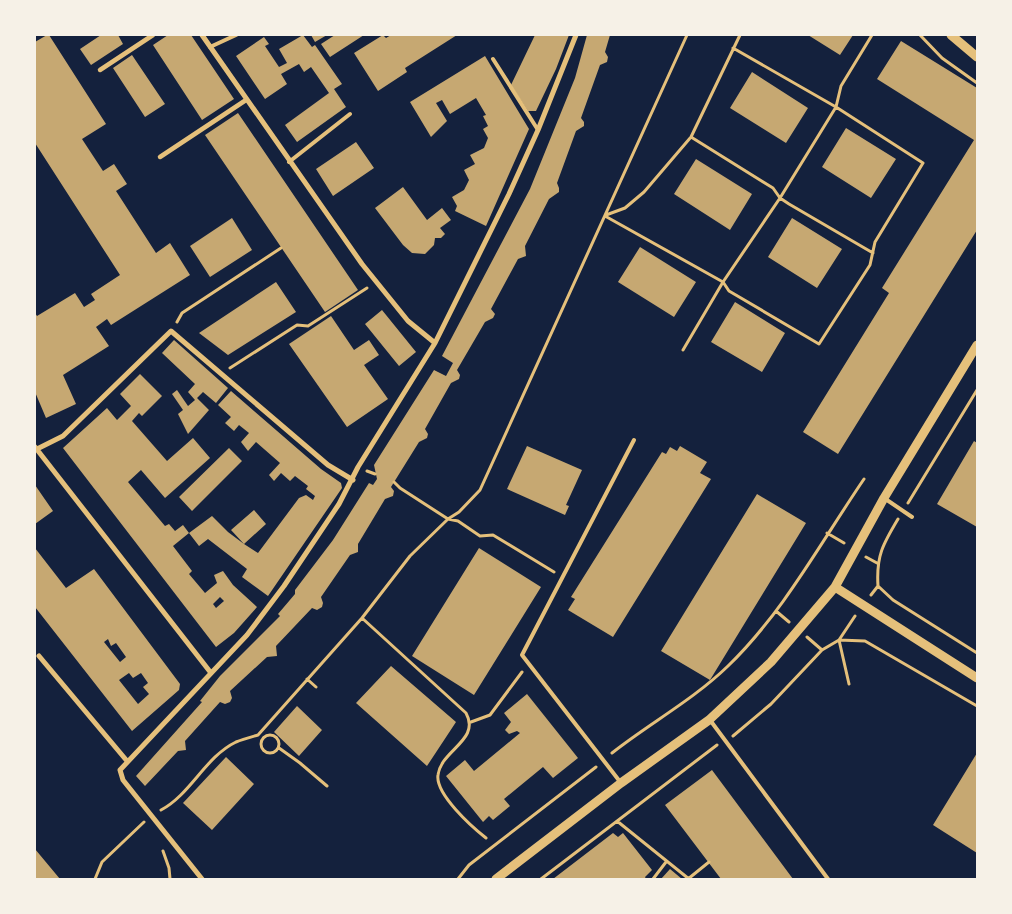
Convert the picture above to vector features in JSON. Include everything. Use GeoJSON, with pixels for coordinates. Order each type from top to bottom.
{"type":"FeatureCollection","features":[{"type":"Feature","properties":{"kind":"street"},"geometry":{"type":"LineString","coordinates":[[100,70],[153,35]]}},
{"type":"Feature","properties":{"kind":"street"},"geometry":{"type":"LineString","coordinates":[[202,35],[289,162],[376,282],[408,321],[435,343]]}},
{"type":"Feature","properties":{"kind":"street"},"geometry":{"type":"LineString","coordinates":[[202,879],[150,816],[123,780],[120,770],[247,635],[279,593],[353,480],[358,467],[435,343],[538,130],[576,35]]}},
{"type":"Feature","properties":{"kind":"street"},"geometry":{"type":"LineString","coordinates":[[951,35],[977,57]]}},
{"type":"Feature","properties":{"kind":"street"},"geometry":{"type":"LineString","coordinates":[[160,157],[246,100]]}},
{"type":"Feature","properties":{"kind":"street"},"geometry":{"type":"LineString","coordinates":[[211,673],[54,468],[36,449],[62,436],[171,331],[328,465],[353,480]]}},
{"type":"Feature","properties":{"kind":"street"},"geometry":{"type":"LineString","coordinates":[[496,879],[621,783],[710,720],[771,662],[835,587],[884,498],[977,345]]}},
{"type":"Feature","properties":{"kind":"street"},"geometry":{"type":"LineString","coordinates":[[835,587],[977,678]]}},
{"type":"Feature","properties":{"kind":"street"},"geometry":{"type":"LineString","coordinates":[[37,654],[127,761]]}},
{"type":"Feature","properties":{"kind":"lane"},"geometry":{"type":"LineString","coordinates":[[210,48],[236,35]]}},
{"type":"Feature","properties":{"kind":"lane"},"geometry":{"type":"LineString","coordinates":[[492,59],[538,130]]}},
{"type":"Feature","properties":{"kind":"lane"},"geometry":{"type":"LineString","coordinates":[[289,162],[350,114]]}},
{"type":"Feature","properties":{"kind":"lane"},"geometry":{"type":"LineString","coordinates":[[621,783],[522,655],[634,440]]}},
{"type":"Feature","properties":{"kind":"lane"},"geometry":{"type":"LineString","coordinates":[[884,498],[912,518]]}},
{"type":"Feature","properties":{"kind":"lane"},"geometry":{"type":"LineString","coordinates":[[710,720],[828,879]]}},
{"type":"Feature","properties":{"kind":"path"},"geometry":{"type":"LineString","coordinates":[[95,879],[102,862],[150,816],[173,803],[219,754],[236,742],[260,733],[362,618],[410,556],[448,518],[459,512],[480,490],[687,35]]}},
{"type":"Feature","properties":{"kind":"path"},"geometry":{"type":"LineString","coordinates":[[605,216],[625,208],[644,192],[691,137],[740,35]]}},
{"type":"Feature","properties":{"kind":"path"},"geometry":{"type":"LineString","coordinates":[[683,350],[723,282],[780,198],[836,107],[841,86],[872,35]]}},
{"type":"Feature","properties":{"kind":"path"},"geometry":{"type":"LineString","coordinates":[[920,35],[942,58],[977,83]]}},
{"type":"Feature","properties":{"kind":"path"},"geometry":{"type":"LineString","coordinates":[[605,216],[723,282],[729,291],[819,344],[870,265],[875,242],[923,163],[836,107],[733,48]]}},
{"type":"Feature","properties":{"kind":"path"},"geometry":{"type":"LineString","coordinates":[[691,137],[773,188],[780,198],[873,252]]}},
{"type":"Feature","properties":{"kind":"path"},"geometry":{"type":"LineString","coordinates":[[171,331],[182,313],[281,248]]}},
{"type":"Feature","properties":{"kind":"path"},"geometry":{"type":"LineString","coordinates":[[221,374],[297,325],[308,326],[376,282]]}},
{"type":"Feature","properties":{"kind":"path"},"geometry":{"type":"LineString","coordinates":[[977,390],[886,539],[877,563],[878,586],[893,600],[977,653]]}},
{"type":"Feature","properties":{"kind":"path"},"geometry":{"type":"LineString","coordinates":[[458,879],[469,864],[604,760],[695,695],[753,640],[781,604],[864,479]]}},
{"type":"Feature","properties":{"kind":"path"},"geometry":{"type":"LineString","coordinates":[[394,482],[400,488],[448,518],[458,521],[480,536],[493,535],[562,576]]}},
{"type":"Feature","properties":{"kind":"path"},"geometry":{"type":"LineString","coordinates":[[362,618],[466,713],[471,722],[469,732],[443,764],[438,776],[441,790],[471,826],[486,838]]}},
{"type":"Feature","properties":{"kind":"path"},"geometry":{"type":"LineString","coordinates":[[839,640],[849,684]]}},
{"type":"Feature","properties":{"kind":"path"},"geometry":{"type":"LineString","coordinates":[[540,879],[723,740],[735,735],[771,704],[822,650],[839,640],[865,641],[977,706]]}},
{"type":"Feature","properties":{"kind":"path"},"geometry":{"type":"LineString","coordinates":[[471,722],[490,715],[528,663]]}},
{"type":"Feature","properties":{"kind":"path"},"geometry":{"type":"LineString","coordinates":[[307,679],[316,687]]}},
{"type":"Feature","properties":{"kind":"path"},"geometry":{"type":"LineString","coordinates":[[260,733],[264,736]]}},
{"type":"Feature","properties":{"kind":"path"},"geometry":{"type":"LineString","coordinates":[[270,734],[276,737],[280,742],[278,748],[271,753],[263,750],[261,744],[264,736],[270,734]]}},
{"type":"Feature","properties":{"kind":"path"},"geometry":{"type":"LineString","coordinates":[[278,748],[300,763],[327,786]]}},
{"type":"Feature","properties":{"kind":"path"},"geometry":{"type":"LineString","coordinates":[[617,821],[688,879],[708,862]]}},
{"type":"Feature","properties":{"kind":"path"},"geometry":{"type":"LineString","coordinates":[[653,879],[666,862]]}},
{"type":"Feature","properties":{"kind":"building"},"geometry":{"type":"Polygon","coordinates":[[[49,35],[106,124],[82,139],[103,171],[114,164],[127,184],[116,191],[156,253],[170,243],[190,275],[111,325],[107,319],[96,327],[109,346],[63,375],[76,404],[46,418],[35,392],[35,313],[37,316],[75,293],[84,307],[95,300],[91,294],[120,275],[35,143],[35,42],[49,35]]]}},
{"type":"Feature","properties":{"kind":"building"},"geometry":{"type":"Polygon","coordinates":[[[101,35],[118,35],[123,44],[91,65],[80,49],[101,35]]]}},
{"type":"Feature","properties":{"kind":"building"},"geometry":{"type":"Polygon","coordinates":[[[168,35],[191,35],[234,99],[202,120],[153,45],[168,35]]]}},
{"type":"Feature","properties":{"kind":"building"},"geometry":{"type":"Polygon","coordinates":[[[303,35],[312,47],[315,45],[342,84],[334,89],[346,107],[297,142],[285,125],[329,93],[311,67],[304,72],[299,64],[281,74],[287,84],[265,99],[236,56],[264,37],[269,44],[265,46],[279,67],[287,63],[279,49],[303,35]]]}},
{"type":"Feature","properties":{"kind":"building"},"geometry":{"type":"Polygon","coordinates":[[[311,35],[327,35],[315,42],[311,35]]]}},
{"type":"Feature","properties":{"kind":"building"},"geometry":{"type":"Polygon","coordinates":[[[335,35],[364,35],[330,57],[321,44],[335,35]]]}},
{"type":"Feature","properties":{"kind":"building"},"geometry":{"type":"Polygon","coordinates":[[[383,35],[386,38],[391,35],[457,35],[405,68],[407,72],[378,91],[354,53],[383,35]]]}},
{"type":"Feature","properties":{"kind":"building"},"geometry":{"type":"Polygon","coordinates":[[[535,35],[569,35],[556,69],[536,111],[528,111],[511,85],[535,35]]]}},
{"type":"Feature","properties":{"kind":"building"},"geometry":{"type":"Polygon","coordinates":[[[587,35],[610,35],[605,52],[608,57],[607,62],[600,65],[581,118],[584,126],[576,131],[557,183],[559,192],[549,199],[525,246],[526,256],[518,259],[491,309],[495,314],[493,318],[485,322],[457,370],[460,375],[459,379],[451,383],[425,429],[428,434],[427,438],[419,442],[391,487],[394,491],[393,496],[385,499],[358,544],[358,552],[350,555],[321,597],[322,607],[317,610],[312,608],[276,646],[277,656],[267,657],[230,691],[232,698],[230,702],[225,704],[220,702],[185,741],[186,750],[178,751],[145,786],[136,776],[202,702],[200,701],[220,676],[280,616],[278,614],[295,594],[295,590],[333,540],[369,483],[373,485],[377,479],[374,465],[434,370],[446,376],[453,363],[442,356],[530,189],[575,78],[587,35]]]}},
{"type":"Feature","properties":{"kind":"building"},"geometry":{"type":"Polygon","coordinates":[[[808,35],[853,35],[840,55],[808,35]]]}},
{"type":"Feature","properties":{"kind":"building"},"geometry":{"type":"Polygon","coordinates":[[[901,41],[977,88],[977,230],[838,454],[803,432],[889,293],[882,288],[974,140],[877,79],[901,41]]]}},
{"type":"Feature","properties":{"kind":"building"},"geometry":{"type":"Polygon","coordinates":[[[132,55],[165,104],[145,117],[113,68],[132,55]]]}},
{"type":"Feature","properties":{"kind":"building"},"geometry":{"type":"Polygon","coordinates":[[[485,56],[529,129],[486,226],[455,211],[457,206],[452,197],[464,190],[469,180],[464,170],[475,164],[470,155],[484,148],[488,138],[483,129],[488,126],[483,116],[486,115],[476,98],[450,114],[442,100],[436,103],[447,121],[431,137],[410,102],[485,56]]]}},
{"type":"Feature","properties":{"kind":"building"},"geometry":{"type":"Polygon","coordinates":[[[752,72],[808,108],[786,143],[730,108],[752,72]]]}},
{"type":"Feature","properties":{"kind":"building"},"geometry":{"type":"Polygon","coordinates":[[[238,113],[358,290],[325,312],[205,135],[238,113]]]}},
{"type":"Feature","properties":{"kind":"building"},"geometry":{"type":"Polygon","coordinates":[[[846,128],[896,159],[871,198],[822,167],[846,128]]]}},
{"type":"Feature","properties":{"kind":"building"},"geometry":{"type":"Polygon","coordinates":[[[356,142],[374,168],[333,196],[316,169],[356,142]]]}},
{"type":"Feature","properties":{"kind":"building"},"geometry":{"type":"Polygon","coordinates":[[[696,159],[752,194],[730,230],[674,194],[696,159]]]}},
{"type":"Feature","properties":{"kind":"building"},"geometry":{"type":"Polygon","coordinates":[[[403,187],[427,220],[442,208],[451,220],[440,228],[445,234],[441,238],[435,238],[434,245],[425,254],[412,253],[403,245],[375,208],[403,187]]]}},
{"type":"Feature","properties":{"kind":"building"},"geometry":{"type":"Polygon","coordinates":[[[232,218],[252,250],[210,277],[190,246],[232,218]]]}},
{"type":"Feature","properties":{"kind":"building"},"geometry":{"type":"Polygon","coordinates":[[[792,218],[842,249],[817,288],[768,257],[792,218]]]}},
{"type":"Feature","properties":{"kind":"building"},"geometry":{"type":"Polygon","coordinates":[[[640,247],[696,282],[674,317],[618,282],[640,247]]]}},
{"type":"Feature","properties":{"kind":"building"},"geometry":{"type":"Polygon","coordinates":[[[276,282],[296,312],[228,355],[199,333],[276,282]]]}},
{"type":"Feature","properties":{"kind":"building"},"geometry":{"type":"Polygon","coordinates":[[[735,302],[785,333],[762,372],[711,342],[735,302]]]}},
{"type":"Feature","properties":{"kind":"building"},"geometry":{"type":"Polygon","coordinates":[[[382,310],[416,352],[399,366],[365,324],[382,310]]]}},
{"type":"Feature","properties":{"kind":"building"},"geometry":{"type":"Polygon","coordinates":[[[331,316],[354,350],[369,340],[379,355],[364,365],[388,399],[347,427],[289,344],[331,316]]]}},
{"type":"Feature","properties":{"kind":"building"},"geometry":{"type":"Polygon","coordinates":[[[174,340],[228,388],[216,403],[203,392],[197,398],[209,410],[188,434],[178,414],[183,410],[172,394],[177,390],[188,406],[195,400],[188,392],[195,384],[162,353],[174,340]]]}},
{"type":"Feature","properties":{"kind":"building"},"geometry":{"type":"Polygon","coordinates":[[[140,374],[162,396],[142,416],[139,413],[132,421],[167,461],[193,438],[210,458],[165,498],[141,470],[128,482],[165,526],[169,524],[175,531],[183,525],[189,533],[173,546],[192,571],[189,574],[205,593],[217,583],[214,575],[223,571],[233,585],[257,607],[234,633],[216,647],[63,448],[107,408],[117,420],[131,406],[120,394],[140,374]],[[220,597],[213,604],[216,608],[224,601],[220,597]]]}},
{"type":"Feature","properties":{"kind":"building"},"geometry":{"type":"Polygon","coordinates":[[[231,391],[321,469],[341,483],[342,488],[268,596],[242,577],[247,569],[208,539],[199,546],[189,533],[212,516],[228,532],[258,553],[299,498],[306,495],[313,500],[315,496],[306,489],[308,486],[295,476],[290,481],[281,473],[274,481],[269,475],[280,463],[256,442],[248,451],[241,442],[249,433],[239,425],[234,431],[225,423],[231,417],[218,405],[231,391]]]}},
{"type":"Feature","properties":{"kind":"building"},"geometry":{"type":"Polygon","coordinates":[[[974,441],[977,443],[977,527],[937,504],[974,441]]]}},
{"type":"Feature","properties":{"kind":"building"},"geometry":{"type":"Polygon","coordinates":[[[527,446],[582,470],[566,505],[569,506],[565,515],[507,489],[527,446]]]}},
{"type":"Feature","properties":{"kind":"building"},"geometry":{"type":"Polygon","coordinates":[[[680,446],[707,462],[700,473],[711,479],[613,637],[568,610],[575,599],[571,597],[662,452],[666,454],[670,447],[677,451],[680,446]]]}},
{"type":"Feature","properties":{"kind":"building"},"geometry":{"type":"Polygon","coordinates":[[[229,448],[242,461],[192,511],[179,497],[229,448]]]}},
{"type":"Feature","properties":{"kind":"building"},"geometry":{"type":"Polygon","coordinates":[[[35,485],[53,511],[35,524],[35,485]]]}},
{"type":"Feature","properties":{"kind":"building"},"geometry":{"type":"Polygon","coordinates":[[[757,494],[806,523],[710,680],[661,651],[757,494]]]}},
{"type":"Feature","properties":{"kind":"building"},"geometry":{"type":"Polygon","coordinates":[[[254,510],[266,524],[244,544],[231,530],[254,510]]]}},
{"type":"Feature","properties":{"kind":"building"},"geometry":{"type":"Polygon","coordinates":[[[35,548],[66,588],[94,569],[180,684],[179,690],[132,731],[35,607],[35,548]],[[108,639],[104,642],[120,662],[126,657],[116,643],[111,646],[108,639]],[[129,673],[119,680],[138,704],[149,694],[143,687],[148,683],[141,673],[133,678],[129,673]]]}},
{"type":"Feature","properties":{"kind":"building"},"geometry":{"type":"Polygon","coordinates":[[[479,548],[541,587],[474,695],[412,656],[479,548]]]}},
{"type":"Feature","properties":{"kind":"building"},"geometry":{"type":"Polygon","coordinates":[[[391,666],[456,722],[427,766],[356,703],[391,666]]]}},
{"type":"Feature","properties":{"kind":"building"},"geometry":{"type":"Polygon","coordinates":[[[527,694],[578,758],[553,778],[543,767],[504,799],[510,806],[493,820],[489,816],[483,822],[446,776],[465,760],[474,771],[520,733],[517,731],[509,734],[505,730],[511,722],[504,713],[527,694]]]}},
{"type":"Feature","properties":{"kind":"building"},"geometry":{"type":"Polygon","coordinates":[[[297,706],[322,730],[299,756],[274,732],[297,706]]]}},
{"type":"Feature","properties":{"kind":"building"},"geometry":{"type":"Polygon","coordinates":[[[977,753],[977,853],[933,825],[977,753]]]}},
{"type":"Feature","properties":{"kind":"building"},"geometry":{"type":"Polygon","coordinates":[[[226,757],[254,784],[212,830],[183,803],[226,757]]]}},
{"type":"Feature","properties":{"kind":"building"},"geometry":{"type":"Polygon","coordinates":[[[712,770],[793,879],[721,879],[665,805],[712,770]]]}},
{"type":"Feature","properties":{"kind":"building"},"geometry":{"type":"Polygon","coordinates":[[[613,833],[618,837],[623,833],[652,870],[645,877],[646,879],[553,879],[613,833]]]}},
{"type":"Feature","properties":{"kind":"building"},"geometry":{"type":"Polygon","coordinates":[[[35,849],[60,879],[35,879],[35,849]]]}},
{"type":"Feature","properties":{"kind":"building"},"geometry":{"type":"Polygon","coordinates":[[[670,869],[682,879],[661,879],[670,869]]]}}]}
